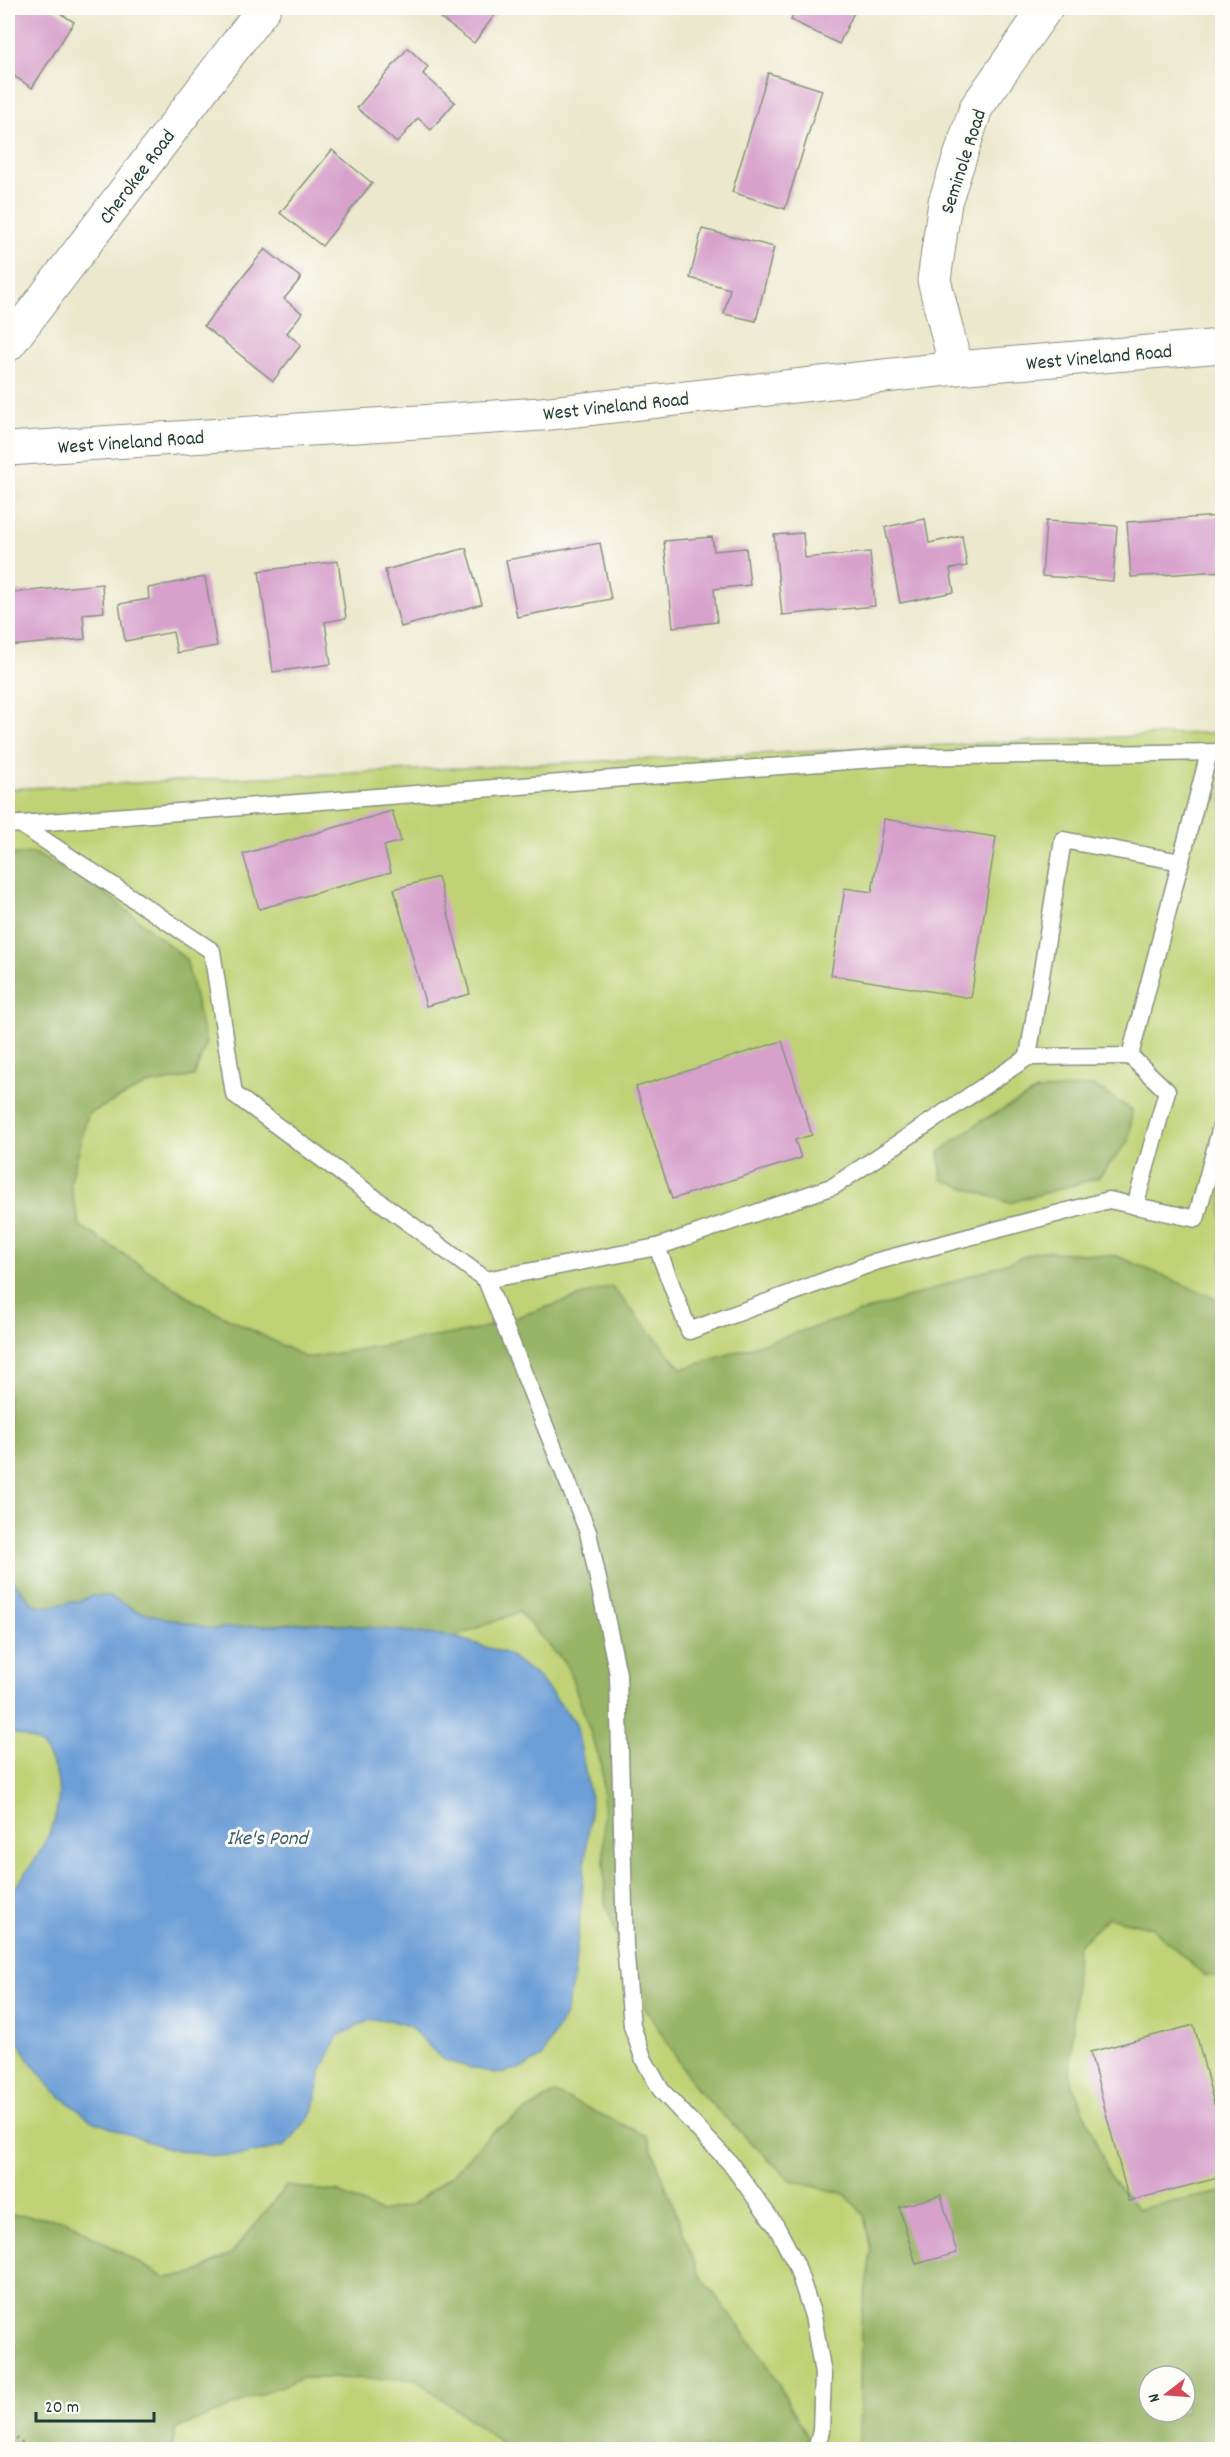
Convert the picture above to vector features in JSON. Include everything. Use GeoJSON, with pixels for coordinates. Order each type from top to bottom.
{"type":"FeatureCollection","features":[{"type":"Feature","properties":{"kind":"street","name":"Cherokee Road"},"geometry":{"type":"LineString","coordinates":[[8,345],[264,8]]}},
{"type":"Feature","properties":{"kind":"street","name":"Seminole Road"},"geometry":{"type":"LineString","coordinates":[[956,368],[934,280],[945,202],[976,108],[1046,8]]}},
{"type":"Feature","properties":{"kind":"street","name":"West Vineland Road"},"geometry":{"type":"LineString","coordinates":[[8,449],[541,414],[956,368],[1222,346]]}},
{"type":"Feature","properties":{"kind":"lane"},"geometry":{"type":"LineString","coordinates":[[14,824],[900,757],[1216,753],[1181,862],[1130,1056]]}},
{"type":"Feature","properties":{"kind":"lane"},"geometry":{"type":"LineString","coordinates":[[14,824],[212,951],[234,1094],[486,1280],[588,1532],[618,1674],[625,1945],[632,2026],[644,2060],[661,2090],[730,2163],[776,2226],[796,2264],[813,2316],[823,2374],[821,2431],[816,2450]]}},
{"type":"Feature","properties":{"kind":"lane"},"geometry":{"type":"LineString","coordinates":[[1028,1057],[1063,840],[1181,862]]}},
{"type":"Feature","properties":{"kind":"lane"},"geometry":{"type":"LineString","coordinates":[[486,1280],[657,1247],[834,1186],[1028,1057],[1130,1056],[1167,1091],[1135,1206]]}},
{"type":"Feature","properties":{"kind":"lane"},"geometry":{"type":"LineString","coordinates":[[657,1247],[689,1331],[878,1260],[1109,1200],[1197,1219],[1222,1123]]}},
{"type":"Feature","properties":{"kind":"path"},"geometry":{"type":"LineString","coordinates":[[8,2430],[28,2450]]}},
{"type":"Feature","properties":{"kind":"green space"},"geometry":{"type":"Polygon","coordinates":[[[1222,732],[1222,2449],[8,2449],[8,789],[1222,732]]]}},
{"type":"Feature","properties":{"kind":"green space"},"geometry":{"type":"Polygon","coordinates":[[[34,853],[103,891],[186,959],[206,1044],[194,1076],[146,1085],[88,1114],[70,1184],[80,1226],[198,1303],[307,1358],[477,1330],[611,1286],[682,1369],[925,1292],[1040,1251],[1117,1256],[1222,1301],[1222,1977],[1203,1975],[1153,1928],[1108,1917],[1077,1947],[1070,2077],[1110,2177],[1138,2209],[1222,2192],[1222,2440],[1184,2450],[859,2449],[861,2323],[871,2252],[864,2215],[845,2194],[790,2180],[696,2089],[641,2001],[605,1902],[602,1766],[568,1667],[519,1612],[454,1637],[348,1625],[305,1623],[212,1629],[137,1611],[108,1596],[93,1596],[80,1601],[45,1607],[32,1603],[8,1575],[8,855],[34,853]]]}},
{"type":"Feature","properties":{"kind":"green space"},"geometry":{"type":"Polygon","coordinates":[[[1094,1086],[1132,1110],[1129,1141],[1098,1178],[1009,1203],[942,1180],[939,1152],[983,1120],[1037,1091],[1094,1086]]]}},
{"type":"Feature","properties":{"kind":"green space"},"geometry":{"type":"Polygon","coordinates":[[[555,2093],[647,2136],[699,2274],[766,2362],[808,2437],[803,2449],[505,2449],[500,2442],[415,2379],[302,2378],[176,2429],[172,2449],[8,2449],[8,2214],[65,2220],[165,2278],[194,2274],[232,2253],[286,2186],[337,2192],[381,2212],[412,2205],[454,2173],[491,2133],[555,2093]]]}},
{"type":"Feature","properties":{"kind":"water","name":"Ike's Pond"},"geometry":{"type":"Polygon","coordinates":[[[8,1575],[32,1603],[45,1607],[80,1601],[93,1596],[108,1596],[137,1611],[212,1629],[305,1623],[348,1625],[454,1637],[508,1654],[539,1678],[576,1723],[591,1801],[574,1976],[565,2015],[541,2058],[522,2068],[495,2074],[443,2060],[409,2026],[388,2020],[370,2020],[338,2036],[321,2071],[313,2113],[285,2146],[245,2155],[212,2156],[166,2148],[92,2121],[54,2091],[30,2061],[8,2021],[8,1896],[42,1849],[56,1812],[59,1794],[57,1776],[43,1747],[30,1739],[8,1732],[8,1575]]]}},
{"type":"Feature","properties":{"kind":"building"},"geometry":{"type":"Polygon","coordinates":[[[8,8],[52,8],[74,22],[32,88],[8,72],[8,8]]]}},
{"type":"Feature","properties":{"kind":"building"},"geometry":{"type":"Polygon","coordinates":[[[427,8],[500,8],[474,43],[427,8]]]}},
{"type":"Feature","properties":{"kind":"building"},"geometry":{"type":"Polygon","coordinates":[[[797,8],[856,8],[839,44],[791,20],[797,8]]]}},
{"type":"Feature","properties":{"kind":"building"},"geometry":{"type":"Polygon","coordinates":[[[408,48],[428,67],[423,74],[455,102],[431,130],[418,118],[397,143],[357,108],[408,48]]]}},
{"type":"Feature","properties":{"kind":"building"},"geometry":{"type":"Polygon","coordinates":[[[768,73],[822,90],[785,209],[732,192],[768,73]]]}},
{"type":"Feature","properties":{"kind":"building"},"geometry":{"type":"Polygon","coordinates":[[[332,150],[372,183],[322,246],[280,213],[332,150]]]}},
{"type":"Feature","properties":{"kind":"building"},"geometry":{"type":"Polygon","coordinates":[[[702,229],[774,247],[756,321],[724,314],[730,289],[690,278],[702,229]]]}},
{"type":"Feature","properties":{"kind":"building"},"geometry":{"type":"Polygon","coordinates":[[[265,249],[301,278],[284,299],[302,313],[287,333],[301,345],[273,381],[204,326],[265,249]]]}},
{"type":"Feature","properties":{"kind":"building"},"geometry":{"type":"Polygon","coordinates":[[[1222,516],[1222,571],[1131,577],[1127,522],[1222,516]]]}},
{"type":"Feature","properties":{"kind":"building"},"geometry":{"type":"Polygon","coordinates":[[[925,519],[929,543],[962,536],[967,566],[950,569],[954,592],[900,603],[885,527],[925,519]]]}},
{"type":"Feature","properties":{"kind":"building"},"geometry":{"type":"Polygon","coordinates":[[[1046,521],[1117,526],[1113,581],[1042,576],[1046,521]]]}},
{"type":"Feature","properties":{"kind":"building"},"geometry":{"type":"Polygon","coordinates":[[[803,533],[805,558],[870,552],[875,606],[782,615],[774,535],[803,533]]]}},
{"type":"Feature","properties":{"kind":"building"},"geometry":{"type":"Polygon","coordinates":[[[712,537],[714,551],[746,548],[750,585],[714,589],[717,622],[673,627],[664,541],[712,537]]]}},
{"type":"Feature","properties":{"kind":"building"},"geometry":{"type":"Polygon","coordinates":[[[600,543],[611,599],[517,617],[506,560],[600,543]]]}},
{"type":"Feature","properties":{"kind":"building"},"geometry":{"type":"Polygon","coordinates":[[[466,548],[482,604],[401,627],[385,570],[466,548]]]}},
{"type":"Feature","properties":{"kind":"building"},"geometry":{"type":"Polygon","coordinates":[[[338,561],[346,618],[325,622],[331,664],[273,672],[259,571],[338,561]]]}},
{"type":"Feature","properties":{"kind":"building"},"geometry":{"type":"Polygon","coordinates":[[[205,577],[217,646],[177,653],[173,632],[125,641],[119,604],[149,599],[148,588],[205,577]]]}},
{"type":"Feature","properties":{"kind":"building"},"geometry":{"type":"Polygon","coordinates":[[[102,584],[104,612],[83,614],[85,639],[8,646],[8,593],[102,584]]]}},
{"type":"Feature","properties":{"kind":"building"},"geometry":{"type":"Polygon","coordinates":[[[392,811],[401,841],[384,846],[391,872],[259,909],[243,854],[392,811]]]}},
{"type":"Feature","properties":{"kind":"building"},"geometry":{"type":"Polygon","coordinates":[[[884,819],[996,837],[971,998],[831,975],[845,888],[872,892],[884,819]]]}},
{"type":"Feature","properties":{"kind":"building"},"geometry":{"type":"Polygon","coordinates":[[[438,877],[470,994],[426,1006],[394,889],[438,877]]]}},
{"type":"Feature","properties":{"kind":"building"},"geometry":{"type":"Polygon","coordinates":[[[782,1041],[812,1135],[795,1140],[801,1158],[672,1199],[636,1087],[782,1041]]]}},
{"type":"Feature","properties":{"kind":"building"},"geometry":{"type":"Polygon","coordinates":[[[1194,2025],[1214,2104],[1222,2102],[1222,2177],[1129,2201],[1090,2052],[1194,2025]]]}},
{"type":"Feature","properties":{"kind":"building"},"geometry":{"type":"Polygon","coordinates":[[[941,2195],[957,2253],[916,2264],[899,2207],[941,2195]]]}}]}
